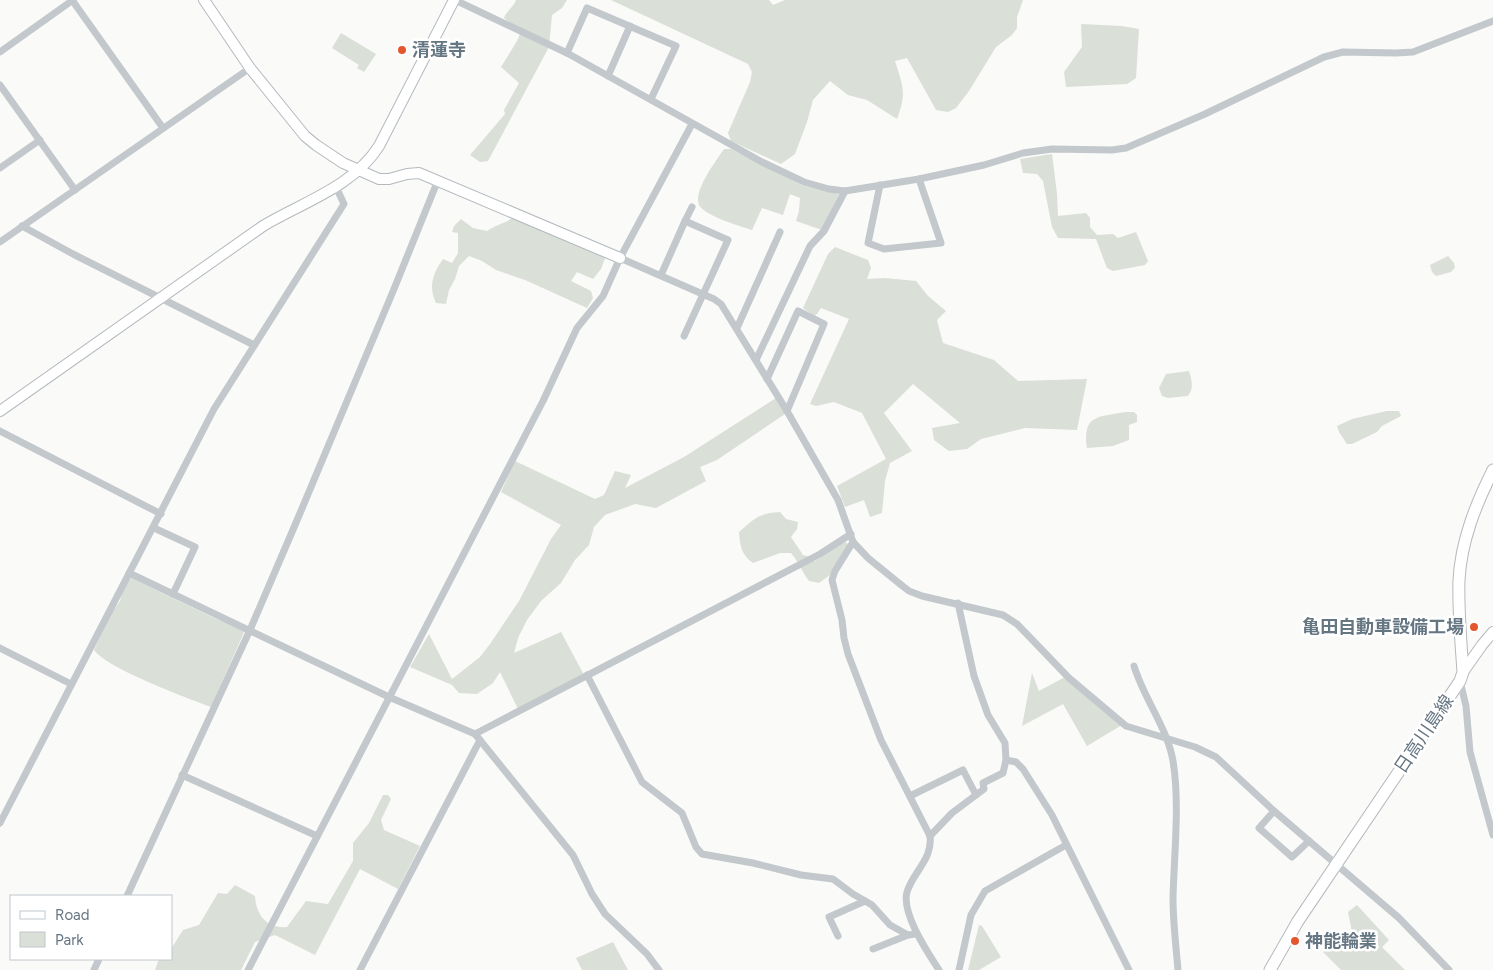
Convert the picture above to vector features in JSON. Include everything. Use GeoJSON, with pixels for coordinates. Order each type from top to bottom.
{"type":"FeatureCollection","features":[{"type":"Feature","properties":{"kind":"main road"},"geometry":{"type":"LineString","coordinates":[[1462,677],[1460,578],[1463,552],[1469,527],[1480,496],[1493,470]]}},
{"type":"Feature","properties":{"kind":"main road","name":"日高川島線"},"geometry":{"type":"LineString","coordinates":[[1271,970],[1298,921],[1462,677]]}},
{"type":"Feature","properties":{"kind":"street"},"geometry":{"type":"LineString","coordinates":[[0,52],[73,0],[163,128]]}},
{"type":"Feature","properties":{"kind":"street"},"geometry":{"type":"LineString","coordinates":[[204,0],[250,68],[305,136],[343,163],[379,179],[389,180],[407,174],[419,173],[438,180],[705,294],[722,304],[838,500],[852,538],[868,558],[909,591],[922,596],[1003,615],[1017,624],[1069,678],[1126,726],[1206,751],[1216,757],[1274,811],[1399,918],[1449,970]]}},
{"type":"Feature","properties":{"kind":"street"},"geometry":{"type":"LineString","coordinates":[[0,411],[263,226],[339,185],[360,170],[370,160],[379,146],[454,0],[567,53],[762,162],[804,182],[846,191],[919,179],[984,165],[1023,153],[1052,148],[1112,150],[1126,148],[1205,114],[1324,57],[1343,52],[1413,52],[1493,21]]}},
{"type":"Feature","properties":{"kind":"street"},"geometry":{"type":"LineString","coordinates":[[567,53],[587,8],[676,46],[651,99]]}},
{"type":"Feature","properties":{"kind":"street"},"geometry":{"type":"LineString","coordinates":[[608,76],[630,26]]}},
{"type":"Feature","properties":{"kind":"street"},"geometry":{"type":"LineString","coordinates":[[0,242],[250,68]]}},
{"type":"Feature","properties":{"kind":"street"},"geometry":{"type":"LineString","coordinates":[[0,85],[75,190]]}},
{"type":"Feature","properties":{"kind":"street"},"geometry":{"type":"LineString","coordinates":[[248,970],[543,401],[577,328],[603,296],[620,258],[692,124]]}},
{"type":"Feature","properties":{"kind":"street"},"geometry":{"type":"LineString","coordinates":[[0,168],[40,140]]}},
{"type":"Feature","properties":{"kind":"street"},"geometry":{"type":"LineString","coordinates":[[0,824],[214,409],[344,204],[339,185],[345,170],[343,163]]}},
{"type":"Feature","properties":{"kind":"street"},"geometry":{"type":"LineString","coordinates":[[880,185],[868,244],[884,249],[941,243],[919,179]]}},
{"type":"Feature","properties":{"kind":"street"},"geometry":{"type":"LineString","coordinates":[[127,895],[250,630],[438,180]]}},
{"type":"Feature","properties":{"kind":"street"},"geometry":{"type":"LineString","coordinates":[[756,360],[810,246],[824,231],[846,191]]}},
{"type":"Feature","properties":{"kind":"street"},"geometry":{"type":"LineString","coordinates":[[661,275],[692,207]]}},
{"type":"Feature","properties":{"kind":"street"},"geometry":{"type":"LineString","coordinates":[[684,336],[705,294],[728,240],[685,221]]}},
{"type":"Feature","properties":{"kind":"street"},"geometry":{"type":"LineString","coordinates":[[22,226],[254,346]]}},
{"type":"Feature","properties":{"kind":"street"},"geometry":{"type":"LineString","coordinates":[[737,328],[780,232]]}},
{"type":"Feature","properties":{"kind":"street"},"geometry":{"type":"LineString","coordinates":[[767,379],[798,311],[824,324],[787,411]]}},
{"type":"Feature","properties":{"kind":"street"},"geometry":{"type":"LineString","coordinates":[[0,431],[160,514]]}},
{"type":"Feature","properties":{"kind":"street"},"geometry":{"type":"LineString","coordinates":[[154,528],[195,547],[173,594]]}},
{"type":"Feature","properties":{"kind":"street"},"geometry":{"type":"LineString","coordinates":[[360,970],[477,737],[586,676],[852,538]]}},
{"type":"Feature","properties":{"kind":"street"},"geometry":{"type":"LineString","coordinates":[[852,538],[832,580],[848,654],[881,740],[930,836],[930,848],[925,861],[911,883],[906,900],[912,934],[939,970]]}},
{"type":"Feature","properties":{"kind":"street"},"geometry":{"type":"LineString","coordinates":[[129,573],[477,737],[573,855],[592,894],[605,914],[646,954],[659,970]]}},
{"type":"Feature","properties":{"kind":"street"},"geometry":{"type":"LineString","coordinates":[[930,836],[952,812],[984,789],[983,783],[1003,773],[1006,760],[1005,743],[988,715],[974,676],[958,603]]}},
{"type":"Feature","properties":{"kind":"street"},"geometry":{"type":"LineString","coordinates":[[1493,632],[1482,645],[1462,677],[1470,752],[1493,835]]}},
{"type":"Feature","properties":{"kind":"street"},"geometry":{"type":"LineString","coordinates":[[0,648],[71,684]]}},
{"type":"Feature","properties":{"kind":"street"},"geometry":{"type":"LineString","coordinates":[[1134,666],[1138,680],[1166,738],[1173,760],[1175,790],[1173,900],[1178,970]]}},
{"type":"Feature","properties":{"kind":"street"},"geometry":{"type":"LineString","coordinates":[[586,676],[642,782],[682,812],[696,847],[702,854],[753,862],[788,873],[833,879],[872,905],[890,925],[912,934]]}},
{"type":"Feature","properties":{"kind":"street"},"geometry":{"type":"LineString","coordinates":[[1006,760],[1016,762],[1024,769],[1052,815],[1129,970]]}},
{"type":"Feature","properties":{"kind":"street"},"geometry":{"type":"LineString","coordinates":[[910,796],[963,770],[976,795]]}},
{"type":"Feature","properties":{"kind":"street"},"geometry":{"type":"LineString","coordinates":[[182,775],[317,836]]}},
{"type":"Feature","properties":{"kind":"street"},"geometry":{"type":"LineString","coordinates":[[1274,811],[1259,828],[1292,858],[1309,841]]}},
{"type":"Feature","properties":{"kind":"street"},"geometry":{"type":"LineString","coordinates":[[959,970],[971,915],[985,891],[1066,845]]}},
{"type":"Feature","properties":{"kind":"street"},"geometry":{"type":"LineString","coordinates":[[838,936],[829,917],[865,901]]}},
{"type":"Feature","properties":{"kind":"street"},"geometry":{"type":"LineString","coordinates":[[873,949],[912,934]]}},
{"type":"Feature","properties":{"kind":"green space"},"geometry":{"type":"Polygon","coordinates":[[[516,0],[567,0],[562,8],[552,15],[549,47],[488,161],[480,162],[470,155],[505,114],[504,110],[519,83],[501,67],[522,29],[504,18],[516,0]]]}},
{"type":"Feature","properties":{"kind":"green space"},"geometry":{"type":"Polygon","coordinates":[[[611,0],[769,0],[773,5],[785,0],[1023,0],[1017,17],[1017,28],[1012,35],[996,47],[969,91],[956,108],[948,112],[936,110],[907,58],[895,61],[903,90],[897,119],[867,100],[848,95],[830,81],[813,100],[795,154],[781,164],[731,141],[728,133],[750,82],[752,72],[748,64],[611,0]]]}},
{"type":"Feature","properties":{"kind":"green space"},"geometry":{"type":"Polygon","coordinates":[[[1081,24],[1122,26],[1139,29],[1136,78],[1127,84],[1066,87],[1064,72],[1082,47],[1081,24]]]}},
{"type":"Feature","properties":{"kind":"green space"},"geometry":{"type":"Polygon","coordinates":[[[341,33],[376,54],[364,72],[357,68],[359,65],[332,48],[341,33]]]}},
{"type":"Feature","properties":{"kind":"green space"},"geometry":{"type":"Polygon","coordinates":[[[724,149],[731,149],[801,185],[839,194],[822,230],[796,221],[800,198],[790,194],[783,215],[762,208],[752,230],[723,220],[703,209],[699,205],[699,192],[706,176],[724,149]]]}},
{"type":"Feature","properties":{"kind":"green space"},"geometry":{"type":"Polygon","coordinates":[[[1052,154],[1058,216],[1086,213],[1090,218],[1090,227],[1097,235],[1113,234],[1118,238],[1136,232],[1148,261],[1145,265],[1113,271],[1107,268],[1096,239],[1058,238],[1052,227],[1043,181],[1037,174],[1023,173],[1020,159],[1052,154]]]}},
{"type":"Feature","properties":{"kind":"green space"},"geometry":{"type":"Polygon","coordinates":[[[512,218],[590,249],[605,258],[601,269],[593,279],[577,272],[571,281],[591,291],[593,298],[587,308],[525,280],[496,270],[482,261],[469,256],[459,266],[449,290],[446,304],[436,303],[432,286],[437,270],[443,259],[452,263],[458,253],[458,233],[452,232],[454,226],[461,219],[473,228],[487,231],[512,218]]]}},
{"type":"Feature","properties":{"kind":"green space"},"geometry":{"type":"Polygon","coordinates":[[[835,247],[868,260],[871,268],[867,279],[885,278],[916,281],[928,296],[946,311],[937,320],[943,343],[994,360],[1018,381],[1087,379],[1077,430],[1025,428],[981,439],[967,449],[949,451],[934,440],[932,428],[960,423],[913,384],[884,413],[912,451],[890,463],[885,481],[882,513],[870,517],[864,500],[845,507],[837,486],[886,459],[862,413],[834,402],[816,406],[810,404],[849,319],[821,308],[814,316],[803,308],[828,254],[835,247]]]}},
{"type":"Feature","properties":{"kind":"green space"},"geometry":{"type":"Polygon","coordinates":[[[1448,256],[1454,263],[1455,268],[1451,272],[1436,276],[1432,272],[1430,265],[1448,256]]]}},
{"type":"Feature","properties":{"kind":"green space"},"geometry":{"type":"Polygon","coordinates":[[[1189,371],[1192,384],[1188,396],[1168,398],[1162,396],[1159,388],[1166,374],[1189,371]]]}},
{"type":"Feature","properties":{"kind":"green space"},"geometry":{"type":"Polygon","coordinates":[[[776,398],[785,414],[717,460],[700,467],[706,481],[656,508],[635,504],[605,515],[594,527],[589,545],[575,560],[561,583],[541,601],[527,620],[518,638],[514,653],[561,632],[584,675],[518,709],[500,672],[493,683],[477,694],[459,693],[452,685],[410,667],[429,634],[452,679],[480,657],[519,601],[551,539],[561,525],[501,492],[515,461],[595,499],[604,495],[615,471],[631,475],[625,488],[684,457],[776,398]]]}},
{"type":"Feature","properties":{"kind":"green space"},"geometry":{"type":"Polygon","coordinates":[[[1387,411],[1399,411],[1401,416],[1382,426],[1377,432],[1352,444],[1347,444],[1339,432],[1337,426],[1352,419],[1387,411]]]}},
{"type":"Feature","properties":{"kind":"green space"},"geometry":{"type":"Polygon","coordinates":[[[1134,412],[1137,415],[1137,422],[1129,425],[1129,440],[1113,446],[1087,448],[1087,429],[1094,419],[1134,412]]]}},
{"type":"Feature","properties":{"kind":"green space"},"geometry":{"type":"Polygon","coordinates":[[[780,512],[786,519],[798,522],[797,529],[791,537],[803,555],[815,561],[845,542],[848,544],[830,575],[819,583],[809,581],[791,553],[780,553],[753,563],[744,553],[739,532],[758,517],[780,512]]]}},
{"type":"Feature","properties":{"kind":"green space"},"geometry":{"type":"Polygon","coordinates":[[[131,578],[214,618],[245,630],[211,707],[130,674],[115,666],[94,650],[111,614],[120,601],[123,589],[131,578]]]}},
{"type":"Feature","properties":{"kind":"green space"},"geometry":{"type":"Polygon","coordinates":[[[1032,673],[1039,691],[1065,677],[1122,725],[1087,746],[1063,704],[1022,726],[1032,673]]]}},
{"type":"Feature","properties":{"kind":"green space"},"geometry":{"type":"Polygon","coordinates":[[[383,795],[388,795],[391,799],[381,820],[384,830],[420,846],[398,889],[360,869],[315,955],[275,935],[255,942],[241,970],[155,970],[159,960],[172,960],[172,947],[183,930],[199,925],[218,893],[227,894],[235,885],[255,896],[260,915],[274,926],[287,927],[306,901],[328,904],[353,861],[353,843],[369,823],[383,795]]]}},
{"type":"Feature","properties":{"kind":"green space"},"geometry":{"type":"Polygon","coordinates":[[[1357,905],[1389,940],[1382,947],[1405,970],[1341,970],[1323,952],[1352,932],[1348,912],[1357,905]]]}},
{"type":"Feature","properties":{"kind":"green space"},"geometry":{"type":"Polygon","coordinates":[[[979,925],[982,926],[1001,957],[979,970],[968,970],[979,925]]]}},
{"type":"Feature","properties":{"kind":"green space"},"geometry":{"type":"Polygon","coordinates":[[[613,942],[628,970],[582,970],[576,958],[613,942]]]}},
{"type":"Feature","properties":{"kind":"place","name":"清蓮寺"},"geometry":{"type":"Point","coordinates":[402,50]}},
{"type":"Feature","properties":{"kind":"place","name":"亀田自動車設備工場"},"geometry":{"type":"Point","coordinates":[1474,627]}},
{"type":"Feature","properties":{"kind":"place","name":"神能輪業"},"geometry":{"type":"Point","coordinates":[1295,941]}}]}
